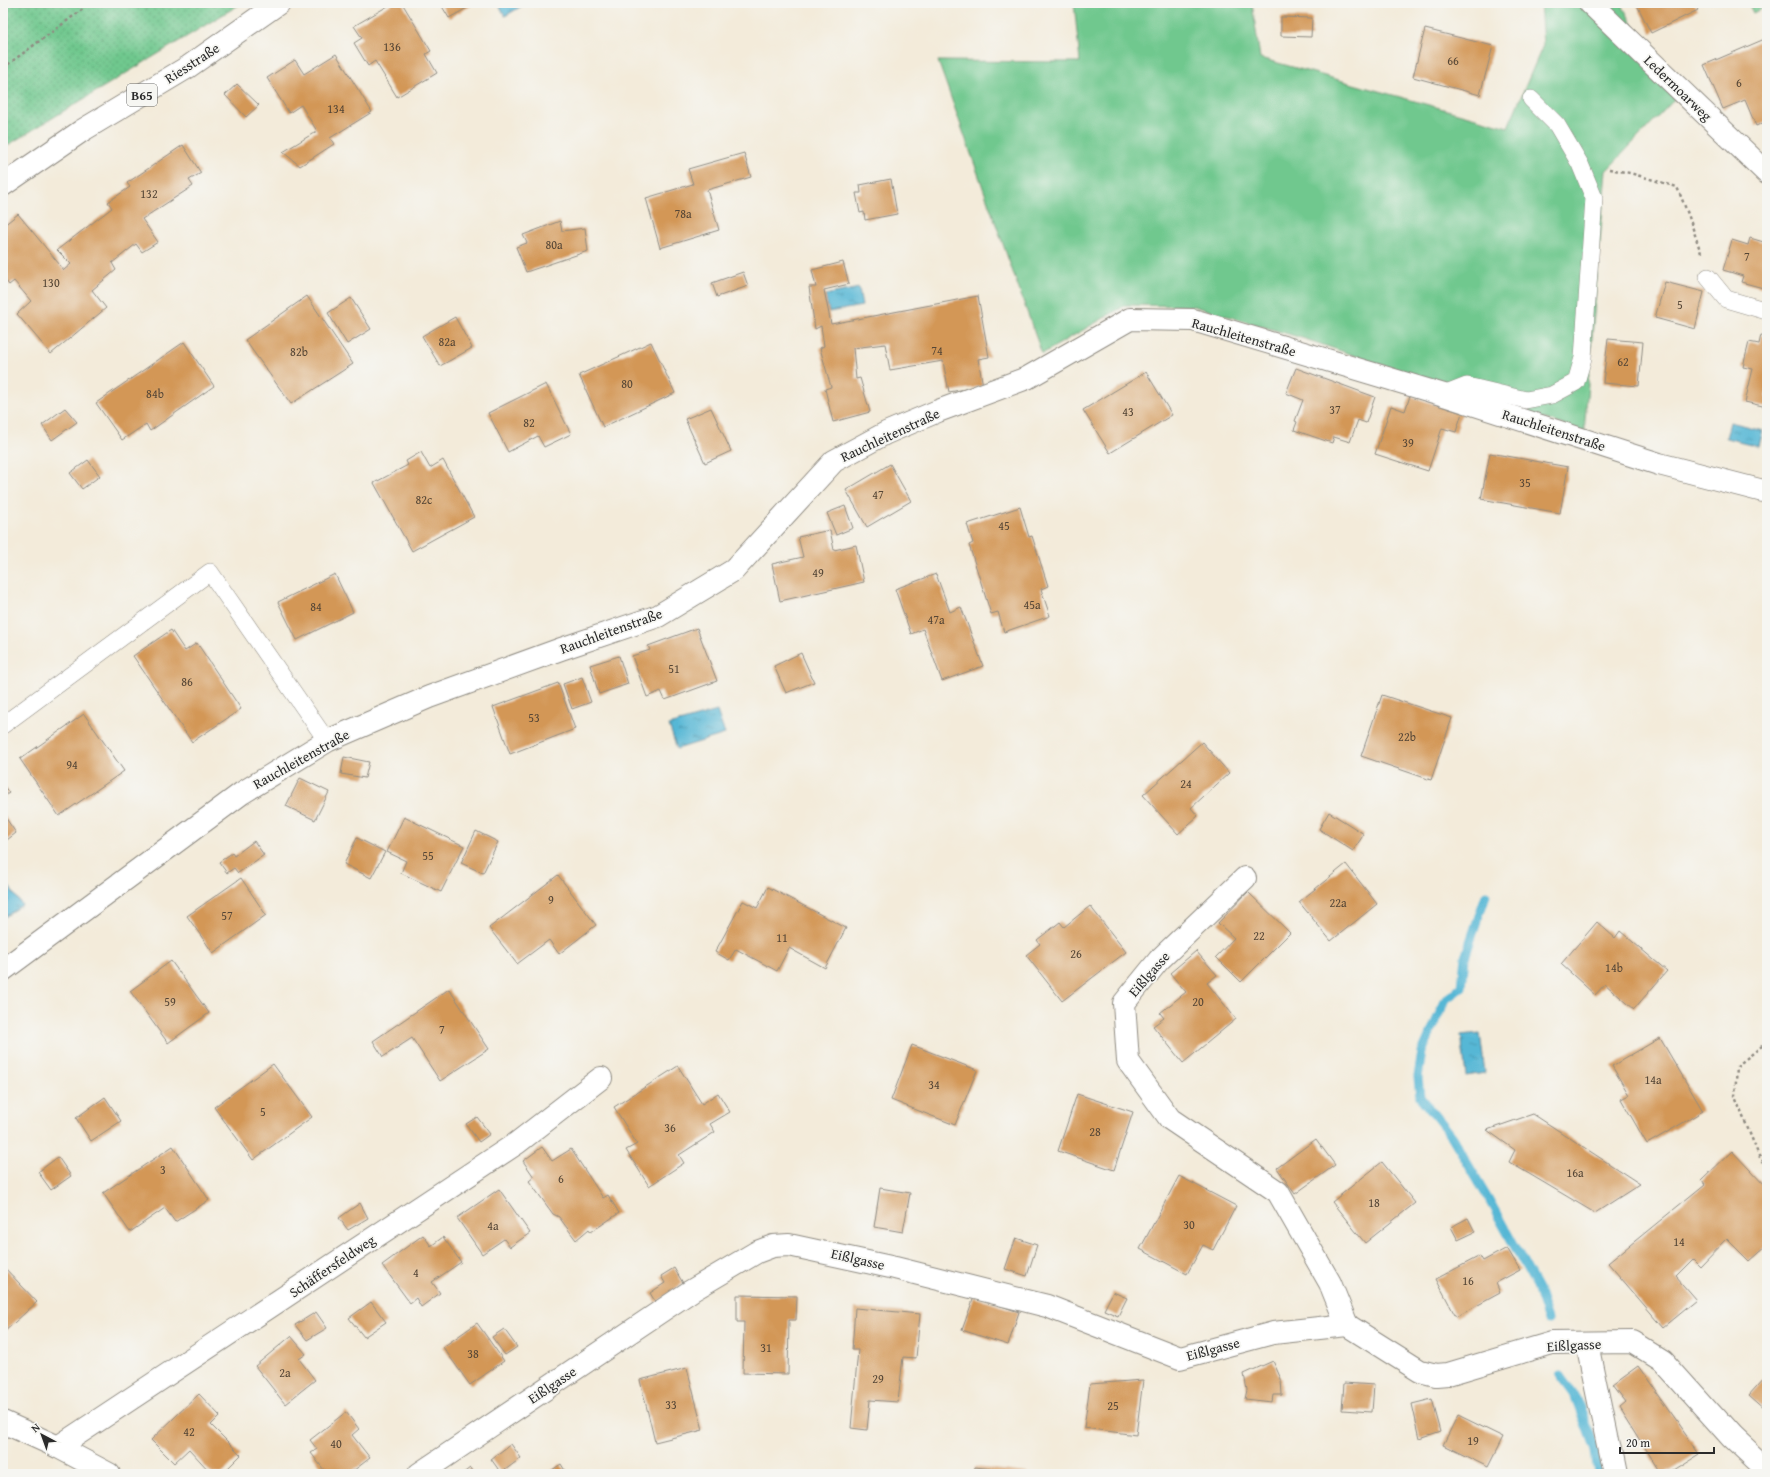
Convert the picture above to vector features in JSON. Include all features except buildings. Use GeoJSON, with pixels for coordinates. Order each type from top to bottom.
{"type":"FeatureCollection","features":[{"type":"Feature","properties":{"kind":"street","name":"Riesstraße"},"geometry":{"type":"LineString","coordinates":[[3,185],[83,130],[188,67],[279,3]]}},
{"type":"Feature","properties":{"kind":"street","name":"Ledermoarweg"},"geometry":{"type":"LineString","coordinates":[[1590,3],[1767,173]]}},
{"type":"Feature","properties":{"kind":"street","name":"Rauchleitenstraße"},"geometry":{"type":"LineString","coordinates":[[3,970],[242,793],[328,741],[429,697],[658,616],[734,570],[834,460],[893,430],[938,411],[1027,378],[1130,319],[1193,320],[1444,395],[1659,464],[1767,492]]}},
{"type":"Feature","properties":{"kind":"street","name":"Eißlgasse"},"geometry":{"type":"LineString","coordinates":[[1245,878],[1159,960],[1124,1003],[1128,1062],[1170,1119],[1278,1192],[1330,1283],[1346,1325],[1420,1371],[1436,1375],[1448,1374],[1552,1343],[1587,1344],[1633,1342],[1662,1360],[1730,1437],[1767,1471]]}},
{"type":"Feature","properties":{"kind":"street","name":"Schäffersfeldweg"},"geometry":{"type":"LineString","coordinates":[[58,1447],[517,1143],[601,1078]]}},
{"type":"Feature","properties":{"kind":"street","name":"Eißlgasse"},"geometry":{"type":"LineString","coordinates":[[419,1474],[691,1291],[757,1252],[773,1246],[789,1245],[805,1247],[1047,1306],[1180,1358],[1272,1333],[1346,1325]]}},
{"type":"Feature","properties":{"kind":"street"},"geometry":{"type":"LineString","coordinates":[[1587,1344],[1614,1474]]}},
{"type":"Feature","properties":{"kind":"street"},"geometry":{"type":"LineString","coordinates":[[3,1422],[58,1447],[109,1474]]}},
{"type":"Feature","properties":{"kind":"lane"},"geometry":{"type":"LineString","coordinates":[[1444,395],[1467,386],[1526,400],[1552,395],[1576,382],[1583,358],[1594,198],[1580,164],[1557,126],[1531,100]]}},
{"type":"Feature","properties":{"kind":"lane"},"geometry":{"type":"LineString","coordinates":[[1708,277],[1726,299],[1767,311]]}},
{"type":"Feature","properties":{"kind":"lane"},"geometry":{"type":"LineString","coordinates":[[3,725],[210,572],[328,741]]}},
{"type":"Feature","properties":{"kind":"path"},"geometry":{"type":"LineString","coordinates":[[3,68],[82,10],[87,3]]}},
{"type":"Feature","properties":{"kind":"path"},"geometry":{"type":"LineString","coordinates":[[1580,164],[1630,173],[1678,187],[1708,277]]}},
{"type":"Feature","properties":{"kind":"path"},"geometry":{"type":"LineString","coordinates":[[1767,1042],[1737,1066],[1735,1097],[1758,1156],[1767,1166]]}},
{"type":"Feature","properties":{"kind":"green space"},"geometry":{"type":"Polygon","coordinates":[[[3,3],[242,3],[3,148],[3,3]]]}},
{"type":"Feature","properties":{"kind":"green space"},"geometry":{"type":"Polygon","coordinates":[[[1074,3],[1252,3],[1260,58],[1508,127],[1543,45],[1540,3],[1621,3],[1674,100],[1606,171],[1584,432],[1305,339],[1193,306],[1126,305],[1042,354],[938,61],[1080,62],[1074,3]]]}},
{"type":"Feature","properties":{"kind":"green space"},"geometry":{"type":"Polygon","coordinates":[[[1748,3],[1767,3],[1767,6],[1753,13],[1748,3]]]}},
{"type":"Feature","properties":{"kind":"water"},"geometry":{"type":"Polygon","coordinates":[[[498,3],[527,3],[505,16],[498,3]]]}},
{"type":"Feature","properties":{"kind":"water"},"geometry":{"type":"Polygon","coordinates":[[[859,288],[862,306],[829,312],[825,295],[859,288]]]}},
{"type":"Feature","properties":{"kind":"water"},"geometry":{"type":"Polygon","coordinates":[[[1730,422],[1763,430],[1759,446],[1726,438],[1730,422]]]}},
{"type":"Feature","properties":{"kind":"water"},"geometry":{"type":"Polygon","coordinates":[[[717,711],[725,734],[677,749],[669,725],[717,711]]]}},
{"type":"Feature","properties":{"kind":"water"},"geometry":{"type":"Polygon","coordinates":[[[3,878],[22,905],[5,917],[3,915],[3,878]]]}},
{"type":"Feature","properties":{"kind":"water"},"geometry":{"type":"Polygon","coordinates":[[[1480,1033],[1485,1073],[1466,1076],[1461,1035],[1480,1033]]]}},
{"type":"Feature","properties":{"kind":"waterway"},"geometry":{"type":"LineString","coordinates":[[1486,895],[1465,957],[1462,987],[1446,999],[1422,1052],[1418,1077],[1420,1097],[1452,1137],[1488,1198],[1537,1287],[1548,1320]]}},
{"type":"Feature","properties":{"kind":"waterway"},"geometry":{"type":"LineString","coordinates":[[1560,1375],[1574,1394],[1595,1450],[1598,1474]]}}]}
